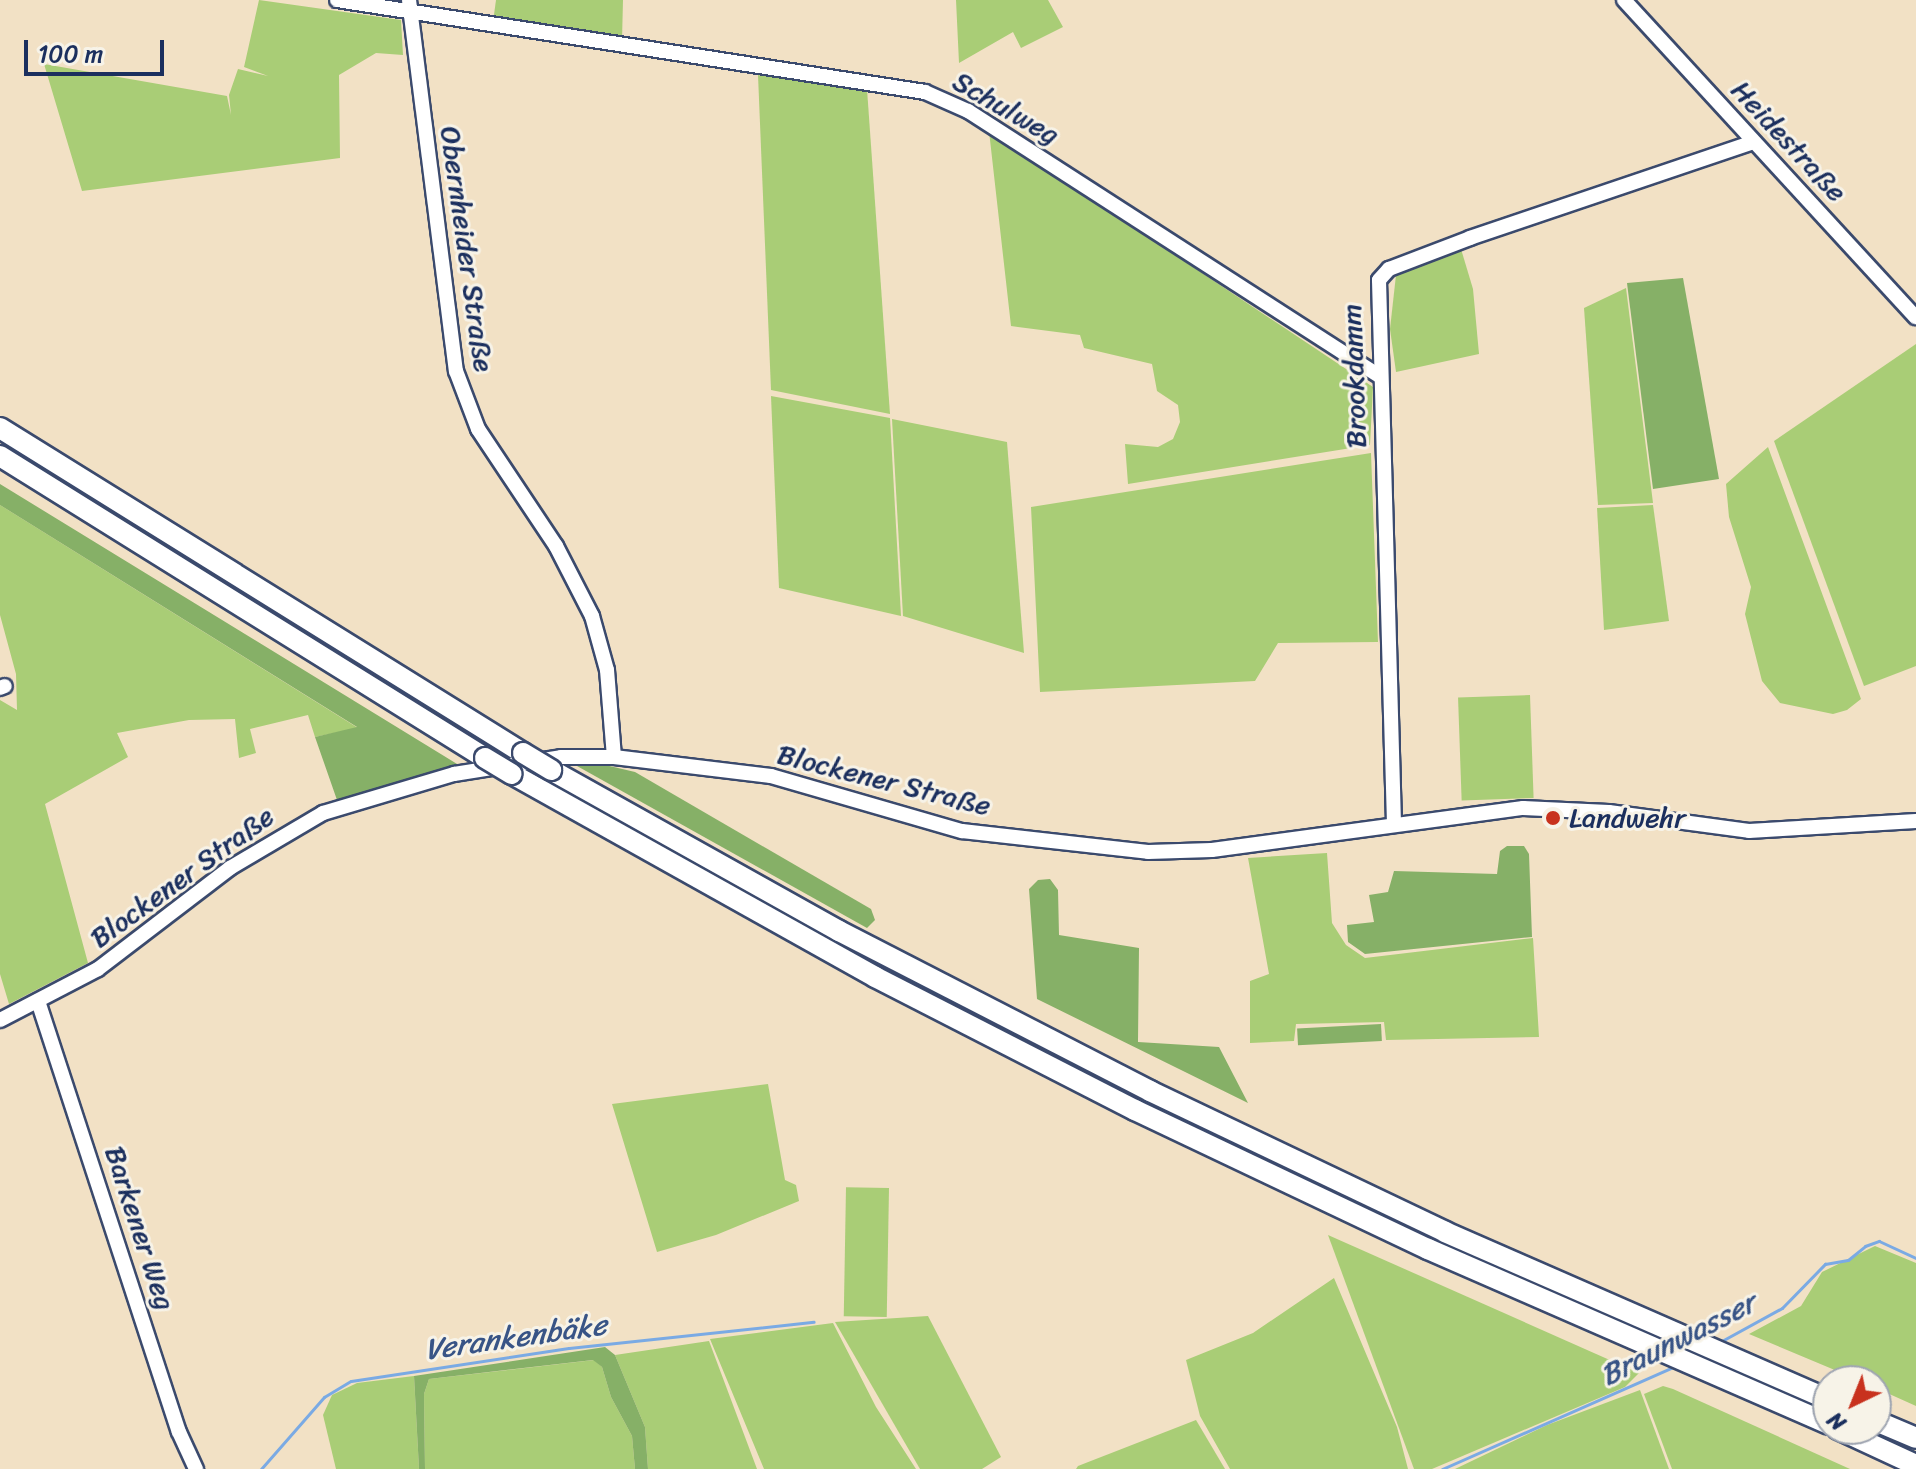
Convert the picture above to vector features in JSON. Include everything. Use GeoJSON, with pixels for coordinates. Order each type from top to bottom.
{"type":"FeatureCollection","features":[{"type":"Feature","properties":{"kind":"highway"},"geometry":{"type":"LineString","coordinates":[[0,428],[551,770],[882,954],[1268,1149],[1812,1392]]}},
{"type":"Feature","properties":{"kind":"highway"},"geometry":{"type":"LineString","coordinates":[[0,456],[485,758],[881,980],[1243,1163],[1812,1417]]}},
{"type":"Feature","properties":{"kind":"highway"},"geometry":{"type":"LineString","coordinates":[[1892,1428],[1916,1438]]}},
{"type":"Feature","properties":{"kind":"highway"},"geometry":{"type":"LineString","coordinates":[[1873,1445],[1916,1465]]}},
{"type":"Feature","properties":{"kind":"street","name":"Schulweg"},"geometry":{"type":"LineString","coordinates":[[337,0],[409,5],[925,92],[968,111],[1379,376]]}},
{"type":"Feature","properties":{"kind":"street","name":"Heidestraße"},"geometry":{"type":"LineString","coordinates":[[1624,0],[1916,317]]}},
{"type":"Feature","properties":{"kind":"street","name":"Obernheider Straße"},"geometry":{"type":"LineString","coordinates":[[409,5],[456,371],[485,441],[561,555],[592,616],[607,670],[614,757]]}},
{"type":"Feature","properties":{"kind":"street","name":"Brookdamm"},"geometry":{"type":"LineString","coordinates":[[1394,824],[1377,290],[1389,269],[1753,142]]}},
{"type":"Feature","properties":{"kind":"street","name":"Blockener Straße"},"geometry":{"type":"LineString","coordinates":[[0,1020],[98,969],[230,868],[323,813],[489,766],[561,757],[614,757],[771,776],[962,831],[1126,850],[1212,850],[1394,824],[1540,808],[1766,831],[1916,821]]}},
{"type":"Feature","properties":{"kind":"street","name":"Barkener Weg"},"geometry":{"type":"LineString","coordinates":[[38,1001],[179,1432],[196,1469]]}},
{"type":"Feature","properties":{"kind":"green space"},"geometry":{"type":"Polygon","coordinates":[[[259,0],[401,20],[403,55],[376,53],[339,75],[340,158],[82,191],[44,64],[227,96],[231,115],[229,95],[238,69],[268,76],[244,67],[259,0]]]}},
{"type":"Feature","properties":{"kind":"green space"},"geometry":{"type":"Polygon","coordinates":[[[496,0],[623,0],[622,40],[493,22],[496,0]]]}},
{"type":"Feature","properties":{"kind":"green space"},"geometry":{"type":"Polygon","coordinates":[[[956,0],[1048,0],[1063,27],[1021,48],[1013,32],[959,63],[956,0]]]}},
{"type":"Feature","properties":{"kind":"green space"},"geometry":{"type":"Polygon","coordinates":[[[758,75],[867,89],[890,414],[771,390],[758,75]]]}},
{"type":"Feature","properties":{"kind":"green space"},"geometry":{"type":"Polygon","coordinates":[[[989,131],[1373,387],[1370,445],[1128,484],[1125,444],[1158,447],[1173,439],[1180,422],[1178,405],[1157,391],[1152,364],[1084,348],[1080,335],[1011,326],[989,131]]]}},
{"type":"Feature","properties":{"kind":"green space"},"geometry":{"type":"Polygon","coordinates":[[[1461,249],[1473,289],[1479,354],[1396,372],[1390,329],[1396,275],[1461,249]]]}},
{"type":"Feature","properties":{"kind":"green space"},"geometry":{"type":"Polygon","coordinates":[[[1683,278],[1719,479],[1653,489],[1627,283],[1683,278]]]}},
{"type":"Feature","properties":{"kind":"green space"},"geometry":{"type":"Polygon","coordinates":[[[1626,288],[1653,503],[1598,505],[1584,308],[1626,288]]]}},
{"type":"Feature","properties":{"kind":"green space"},"geometry":{"type":"Polygon","coordinates":[[[1916,344],[1916,666],[1864,686],[1774,441],[1916,344]]]}},
{"type":"Feature","properties":{"kind":"green space"},"geometry":{"type":"Polygon","coordinates":[[[771,396],[890,418],[901,616],[779,588],[771,396]]]}},
{"type":"Feature","properties":{"kind":"green space"},"geometry":{"type":"Polygon","coordinates":[[[892,419],[1007,442],[1024,653],[903,616],[892,419]]]}},
{"type":"Feature","properties":{"kind":"green space"},"geometry":{"type":"Polygon","coordinates":[[[1768,447],[1861,699],[1847,710],[1833,714],[1780,703],[1762,681],[1745,614],[1751,587],[1729,517],[1726,484],[1768,447]]]}},
{"type":"Feature","properties":{"kind":"green space"},"geometry":{"type":"Polygon","coordinates":[[[1371,453],[1378,642],[1278,643],[1255,681],[1040,692],[1031,507],[1371,453]]]}},
{"type":"Feature","properties":{"kind":"green space"},"geometry":{"type":"Polygon","coordinates":[[[0,484],[462,767],[337,800],[315,737],[357,727],[0,505],[0,484]]]}},
{"type":"Feature","properties":{"kind":"green space"},"geometry":{"type":"Polygon","coordinates":[[[0,505],[358,728],[315,737],[308,715],[250,729],[256,753],[239,758],[235,719],[189,720],[117,733],[128,757],[45,804],[88,963],[9,1004],[0,974],[0,700],[17,710],[16,674],[0,615],[0,505]]]}},
{"type":"Feature","properties":{"kind":"green space"},"geometry":{"type":"Polygon","coordinates":[[[1653,505],[1669,621],[1604,630],[1597,508],[1653,505]]]}},
{"type":"Feature","properties":{"kind":"green space"},"geometry":{"type":"Polygon","coordinates":[[[1530,695],[1534,798],[1462,800],[1458,698],[1530,695]]]}},
{"type":"Feature","properties":{"kind":"green space"},"geometry":{"type":"Polygon","coordinates":[[[601,764],[635,772],[871,909],[875,920],[867,928],[577,766],[601,764]]]}},
{"type":"Feature","properties":{"kind":"green space"},"geometry":{"type":"Polygon","coordinates":[[[1507,846],[1524,846],[1529,854],[1532,937],[1365,954],[1348,942],[1347,925],[1374,922],[1369,895],[1388,892],[1394,871],[1497,874],[1500,851],[1507,846]]]}},
{"type":"Feature","properties":{"kind":"green space"},"geometry":{"type":"Polygon","coordinates":[[[1327,853],[1332,923],[1346,945],[1365,958],[1533,938],[1539,1037],[1386,1040],[1384,1022],[1296,1024],[1294,1041],[1250,1043],[1250,981],[1269,974],[1248,858],[1327,853]]]}},
{"type":"Feature","properties":{"kind":"green space"},"geometry":{"type":"Polygon","coordinates":[[[1050,879],[1058,890],[1059,935],[1139,948],[1138,1042],[1219,1047],[1248,1103],[1037,999],[1029,889],[1038,880],[1050,879]]]}},
{"type":"Feature","properties":{"kind":"green space"},"geometry":{"type":"Polygon","coordinates":[[[1381,1024],[1382,1041],[1298,1045],[1297,1028],[1381,1024]]]}},
{"type":"Feature","properties":{"kind":"green space"},"geometry":{"type":"Polygon","coordinates":[[[768,1084],[785,1180],[796,1185],[799,1201],[716,1235],[657,1252],[612,1104],[768,1084]]]}},
{"type":"Feature","properties":{"kind":"green space"},"geometry":{"type":"Polygon","coordinates":[[[846,1187],[889,1188],[887,1317],[844,1316],[846,1187]]]}},
{"type":"Feature","properties":{"kind":"green space"},"geometry":{"type":"Polygon","coordinates":[[[1328,1235],[1639,1373],[1625,1387],[1432,1469],[1414,1469],[1328,1235]]]}},
{"type":"Feature","properties":{"kind":"green space"},"geometry":{"type":"Polygon","coordinates":[[[1875,1246],[1916,1263],[1916,1406],[1892,1395],[1892,1365],[1823,1365],[1749,1334],[1801,1306],[1822,1272],[1875,1246]]]}},
{"type":"Feature","properties":{"kind":"green space"},"geometry":{"type":"Polygon","coordinates":[[[1334,1278],[1397,1427],[1408,1469],[1230,1469],[1200,1416],[1186,1360],[1253,1333],[1334,1278]]]}},
{"type":"Feature","properties":{"kind":"green space"},"geometry":{"type":"Polygon","coordinates":[[[928,1316],[1001,1457],[982,1469],[920,1469],[835,1322],[928,1316]]]}},
{"type":"Feature","properties":{"kind":"green space"},"geometry":{"type":"Polygon","coordinates":[[[833,1323],[876,1407],[916,1469],[764,1469],[710,1339],[833,1323]]]}},
{"type":"Feature","properties":{"kind":"green space"},"geometry":{"type":"Polygon","coordinates":[[[709,1341],[757,1469],[648,1469],[645,1427],[615,1355],[709,1341]]]}},
{"type":"Feature","properties":{"kind":"green space"},"geometry":{"type":"Polygon","coordinates":[[[605,1347],[615,1355],[645,1427],[648,1469],[635,1469],[632,1436],[611,1397],[602,1367],[593,1360],[429,1379],[424,1394],[425,1469],[419,1469],[414,1376],[605,1347]]]}},
{"type":"Feature","properties":{"kind":"green space"},"geometry":{"type":"Polygon","coordinates":[[[594,1360],[602,1367],[611,1397],[632,1436],[635,1469],[425,1469],[424,1394],[429,1379],[594,1360]]]}},
{"type":"Feature","properties":{"kind":"green space"},"geometry":{"type":"Polygon","coordinates":[[[414,1376],[419,1469],[336,1469],[323,1415],[332,1395],[357,1383],[414,1376]]]}},
{"type":"Feature","properties":{"kind":"green space"},"geometry":{"type":"Polygon","coordinates":[[[1663,1386],[1850,1469],[1672,1469],[1644,1394],[1663,1386]]]}},
{"type":"Feature","properties":{"kind":"green space"},"geometry":{"type":"Polygon","coordinates":[[[1640,1390],[1669,1469],[1455,1469],[1547,1425],[1640,1390]]]}},
{"type":"Feature","properties":{"kind":"green space"},"geometry":{"type":"Polygon","coordinates":[[[1196,1420],[1225,1469],[1076,1469],[1078,1466],[1196,1420]]]}},
{"type":"Feature","properties":{"kind":"waterway","name":"Braunwasser"},"geometry":{"type":"LineString","coordinates":[[1718,1343],[1782,1308],[1825,1264],[1848,1260],[1865,1246],[1879,1241],[1916,1258]]}},
{"type":"Feature","properties":{"kind":"waterway","name":"Verankenbäke"},"geometry":{"type":"LineString","coordinates":[[261,1469],[324,1397],[351,1381],[569,1348],[814,1322]]}},
{"type":"Feature","properties":{"kind":"waterway","name":"Braunwasser"},"geometry":{"type":"LineString","coordinates":[[1442,1469],[1676,1366]]}},
{"type":"Feature","properties":{"kind":"place","name":"Landwehr"},"geometry":{"type":"Point","coordinates":[1553,818]}}]}
